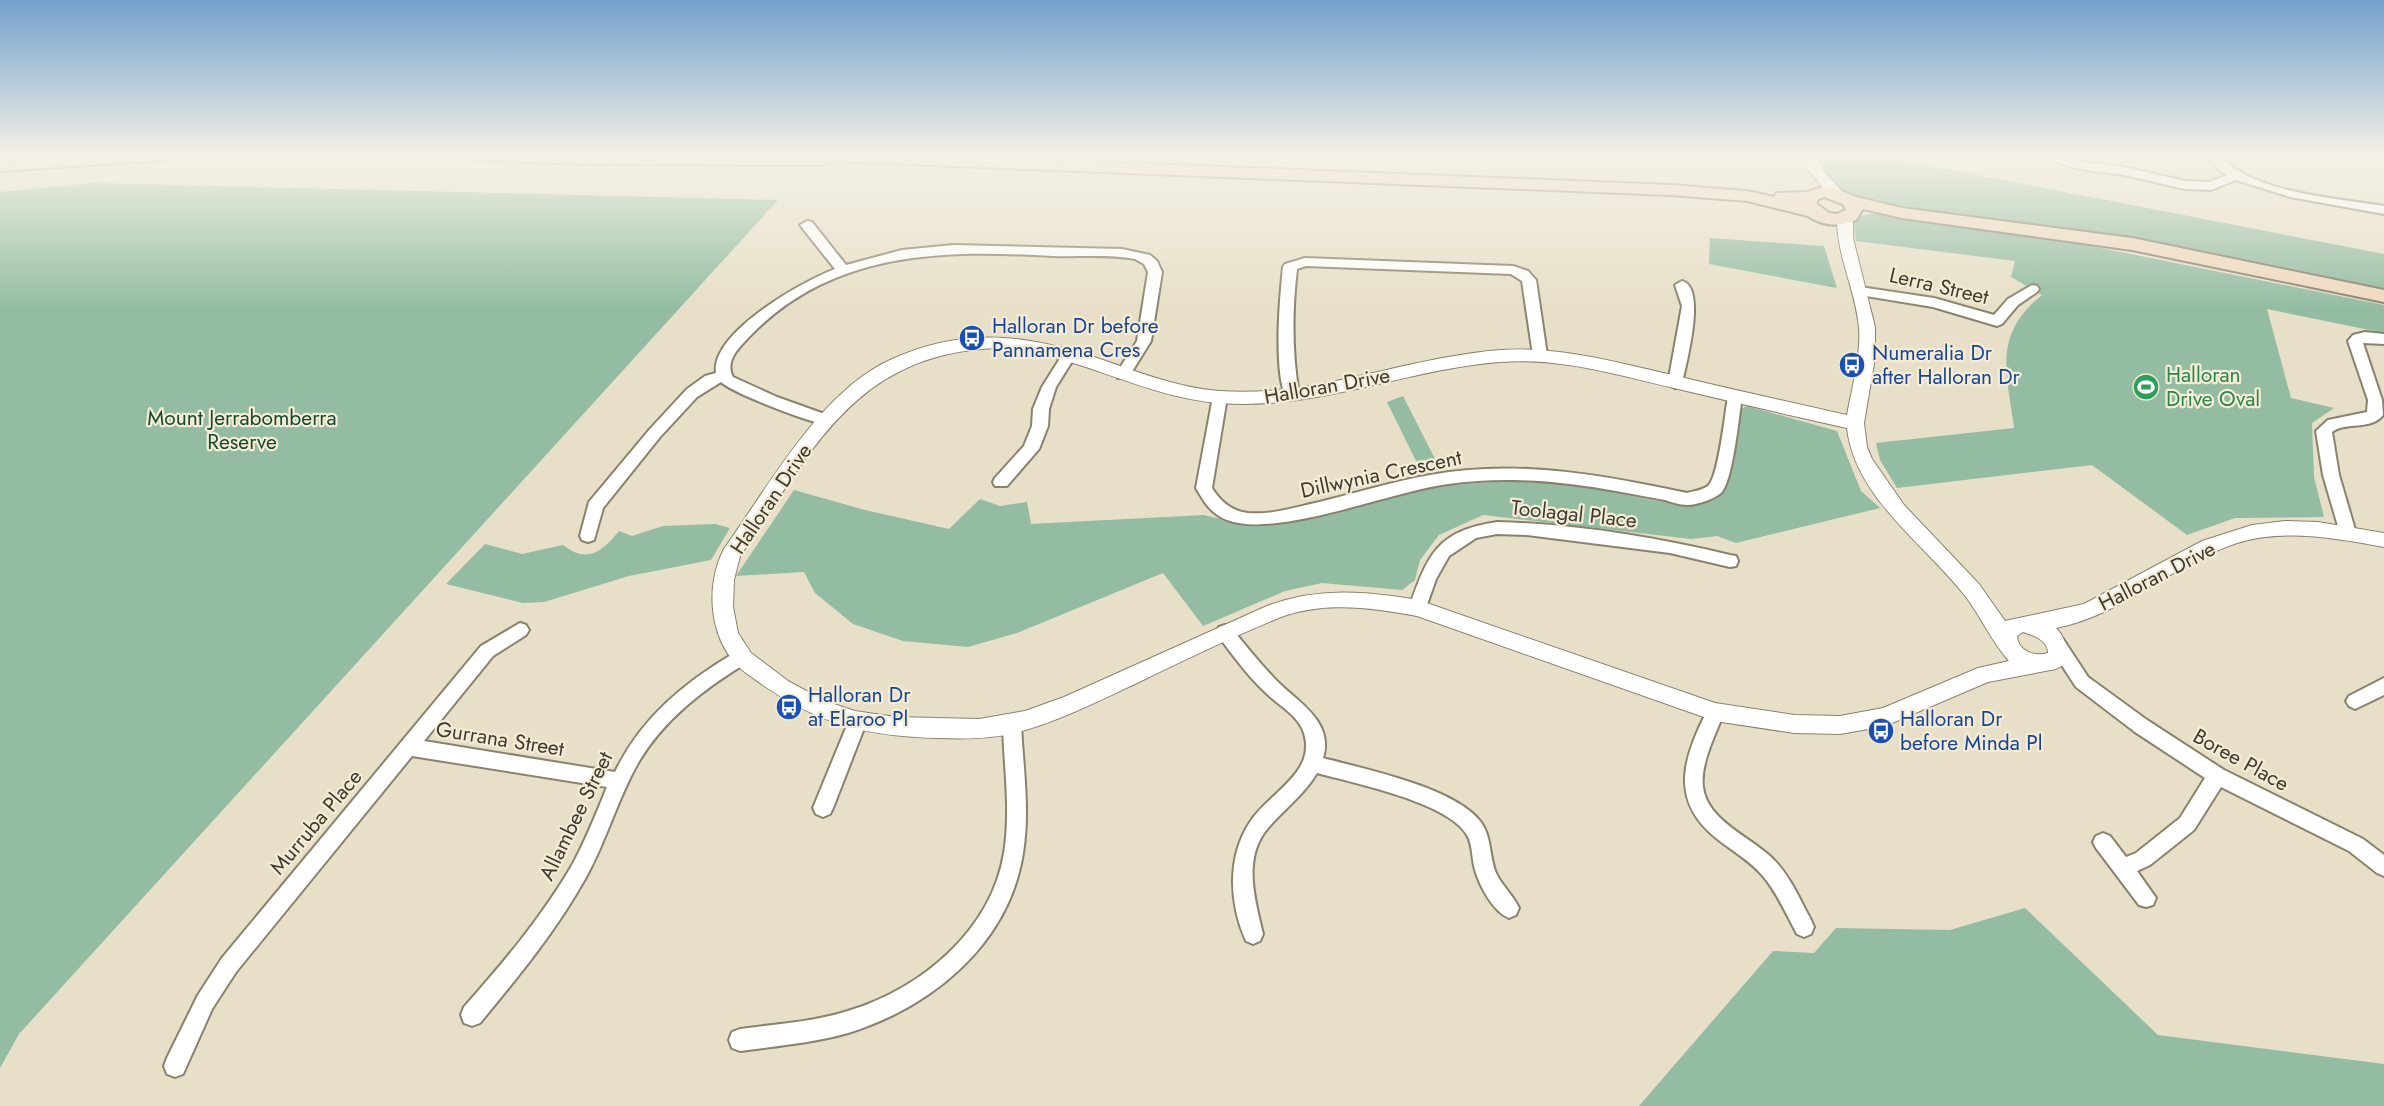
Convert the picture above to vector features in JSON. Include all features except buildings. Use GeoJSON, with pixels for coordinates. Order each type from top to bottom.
{"type":"FeatureCollection","features":[{"type":"Feature","properties":{"kind":"main road"},"geometry":{"type":"LineString","coordinates":[[1837,207],[1902,213],[2132,244],[2384,296]]}},
{"type":"Feature","properties":{"kind":"street"},"geometry":{"type":"LineString","coordinates":[[1831,207],[1845,238],[1864,311],[1867,340],[1855,423],[1858,447],[1864,461],[1897,510],[1951,565],[2020,657],[2041,664],[2050,663],[2057,657],[2056,643],[2046,632],[1997,612],[1977,597]]}},
{"type":"Feature","properties":{"kind":"street"},"geometry":{"type":"LineString","coordinates":[[2366,207],[2384,210]]}},
{"type":"Feature","properties":{"kind":"street"},"geometry":{"type":"LineString","coordinates":[[807,225],[843,270]]}},
{"type":"Feature","properties":{"kind":"street"},"geometry":{"type":"LineString","coordinates":[[825,420],[771,401],[728,381],[724,376],[724,360],[764,315],[811,284],[843,270],[894,255],[940,249],[1124,255],[1144,258],[1152,263],[1155,272],[1147,330],[1144,341],[1123,374]]}},
{"type":"Feature","properties":{"kind":"street"},"geometry":{"type":"LineString","coordinates":[[1292,395],[1285,336],[1288,280],[1290,267],[1305,262],[1513,270],[1523,274],[1529,280],[1540,355]]}},
{"type":"Feature","properties":{"kind":"street"},"geometry":{"type":"LineString","coordinates":[[1676,382],[1689,306],[1682,285]]}},
{"type":"Feature","properties":{"kind":"street","name":"Lerra Street"},"geometry":{"type":"LineString","coordinates":[[1860,291],[1922,300],[1997,321],[2013,302],[2032,290]]}},
{"type":"Feature","properties":{"kind":"street"},"geometry":{"type":"LineString","coordinates":[[2348,533],[2331,475],[2324,431],[2333,423],[2378,421],[2375,400],[2355,341],[2366,337],[2384,339]]}},
{"type":"Feature","properties":{"kind":"street","name":"Halloran Drive"},"geometry":{"type":"LineString","coordinates":[[1855,423],[1584,361],[1540,355],[1448,363],[1334,389],[1253,399],[1188,394],[1155,386],[1069,355],[1016,343],[966,344],[923,354],[879,372],[858,387],[825,420],[731,554],[725,571],[722,592],[723,614],[727,630],[742,657],[788,692],[816,708],[857,723],[897,728],[946,729],[1012,725],[1069,704],[1225,632],[1284,608],[1318,601],[1386,603],[1418,608],[1715,711],[1794,724],[1840,724],[1886,717],[1985,674],[2041,664]]}},
{"type":"Feature","properties":{"kind":"street"},"geometry":{"type":"LineString","coordinates":[[1001,482],[1031,449],[1040,426],[1041,409],[1049,387],[1069,355]]}},
{"type":"Feature","properties":{"kind":"street"},"geometry":{"type":"LineString","coordinates":[[588,536],[595,506],[655,433],[692,393],[710,380],[724,376]]}},
{"type":"Feature","properties":{"kind":"street","name":"Dillwynia Crescent"},"geometry":{"type":"LineString","coordinates":[[1220,398],[1204,488],[1216,507],[1235,517],[1248,519],[1282,516],[1392,489],[1449,478],[1501,474],[1545,474],[1594,480],[1687,499],[1699,497],[1717,487],[1725,458],[1735,396]]}},
{"type":"Feature","properties":{"kind":"street","name":"Toolagal Place"},"geometry":{"type":"LineString","coordinates":[[1418,608],[1428,578],[1443,551],[1472,532],[1497,528],[1527,529],[1671,548],[1730,561]]}},
{"type":"Feature","properties":{"kind":"street","name":"Halloran Drive"},"geometry":{"type":"LineString","coordinates":[[2026,624],[2072,617],[2099,606],[2201,549],[2250,533],[2282,528],[2315,528],[2384,540]]}},
{"type":"Feature","properties":{"kind":"street","name":"Halloran Drive"},"geometry":{"type":"LineString","coordinates":[[2056,643],[2072,617]]}},
{"type":"Feature","properties":{"kind":"street"},"geometry":{"type":"LineString","coordinates":[[2007,642],[2009,629],[2026,624]]}},
{"type":"Feature","properties":{"kind":"street","name":"Murruba Place"},"geometry":{"type":"LineString","coordinates":[[175,1066],[205,1002],[222,974],[487,651],[520,630]]}},
{"type":"Feature","properties":{"kind":"street"},"geometry":{"type":"LineString","coordinates":[[1225,632],[1270,685],[1293,704],[1309,723],[1315,744],[1314,764],[1295,789],[1260,822],[1244,857],[1243,896],[1253,934]]}},
{"type":"Feature","properties":{"kind":"street","name":"Halloran Drive"},"geometry":{"type":"LineString","coordinates":[[1985,674],[1999,660],[2007,642]]}},
{"type":"Feature","properties":{"kind":"street","name":"Boree Place"},"geometry":{"type":"LineString","coordinates":[[2056,643],[2082,682]]}},
{"type":"Feature","properties":{"kind":"street","name":"Allambee Street"},"geometry":{"type":"LineString","coordinates":[[472,1015],[525,953],[557,908],[588,854],[633,756],[668,711],[706,679],[742,657]]}},
{"type":"Feature","properties":{"kind":"street","name":"Boree Place"},"geometry":{"type":"LineString","coordinates":[[2041,664],[2064,672],[2082,682],[2141,726],[2217,776],[2356,845],[2384,867]]}},
{"type":"Feature","properties":{"kind":"street"},"geometry":{"type":"LineString","coordinates":[[2355,701],[2383,687]]}},
{"type":"Feature","properties":{"kind":"street"},"geometry":{"type":"LineString","coordinates":[[1715,711],[1693,780],[1698,803],[1714,824],[1754,853],[1767,866],[1777,878],[1804,927]]}},
{"type":"Feature","properties":{"kind":"street"},"geometry":{"type":"LineString","coordinates":[[823,808],[857,723]]}},
{"type":"Feature","properties":{"kind":"street"},"geometry":{"type":"LineString","coordinates":[[740,1040],[832,1026],[880,1011],[919,991],[945,971],[967,948],[985,923],[1000,896],[1013,856],[1016,830],[1012,725]]}},
{"type":"Feature","properties":{"kind":"street","name":"Gurrana Street"},"geometry":{"type":"LineString","coordinates":[[409,747],[620,781]]}},
{"type":"Feature","properties":{"kind":"street"},"geometry":{"type":"LineString","coordinates":[[1314,764],[1404,790],[1451,807],[1473,827],[1480,844],[1487,875],[1509,908]]}},
{"type":"Feature","properties":{"kind":"street"},"geometry":{"type":"LineString","coordinates":[[2123,867],[2143,859],[2187,824],[2217,776]]}},
{"type":"Feature","properties":{"kind":"street"},"geometry":{"type":"LineString","coordinates":[[2103,842],[2146,898]]}},
{"type":"Feature","properties":{"kind":"green space","name":"Mount Jerrabomberra Reserve"},"geometry":{"type":"Polygon","coordinates":[[[0,207],[772,207],[19,1034],[0,1068],[0,207]]]}},
{"type":"Feature","properties":{"kind":"green space"},"geometry":{"type":"Polygon","coordinates":[[[1905,207],[2140,207],[2384,254],[2384,291],[1905,207]]]}},
{"type":"Feature","properties":{"kind":"green space"},"geometry":{"type":"Polygon","coordinates":[[[1872,214],[2081,244],[2384,305],[2384,333],[2267,309],[2291,398],[2334,408],[2312,423],[2314,477],[2324,517],[2235,518],[2187,535],[2092,465],[1897,488],[1880,460],[1876,443],[2014,428],[2008,390],[2009,340],[2026,310],[2042,295],[2011,277],[2015,261],[1856,241],[1853,217],[1872,214]]]}},
{"type":"Feature","properties":{"kind":"green space"},"geometry":{"type":"Polygon","coordinates":[[[1710,238],[1824,246],[1837,288],[1709,264],[1710,238]]]}},
{"type":"Feature","properties":{"kind":"green space"},"geometry":{"type":"Polygon","coordinates":[[[1403,396],[1435,459],[1416,461],[1387,402],[1403,396]]]}},
{"type":"Feature","properties":{"kind":"green space"},"geometry":{"type":"Polygon","coordinates":[[[1747,406],[1837,431],[1861,491],[1880,508],[1736,543],[1717,536],[1691,539],[1483,515],[1439,535],[1420,560],[1415,580],[1402,590],[1322,583],[1285,591],[1203,626],[1163,573],[1017,633],[968,647],[903,641],[853,624],[815,593],[804,572],[736,576],[794,490],[865,510],[949,529],[980,499],[1000,506],[1027,502],[1031,524],[1203,515],[1254,526],[1291,520],[1441,486],[1542,478],[1657,501],[1703,503],[1723,492],[1734,462],[1739,410],[1747,406]]]}},
{"type":"Feature","properties":{"kind":"green space"},"geometry":{"type":"Polygon","coordinates":[[[715,524],[730,528],[711,560],[629,576],[544,602],[523,603],[446,584],[485,544],[522,554],[563,545],[579,554],[587,554],[600,550],[619,531],[632,536],[663,526],[715,524]]]}},
{"type":"Feature","properties":{"kind":"green space"},"geometry":{"type":"Polygon","coordinates":[[[2025,908],[2158,1035],[2384,1064],[2384,1106],[1639,1106],[1773,951],[1814,953],[1836,928],[1950,930],[2025,908]]]}},
{"type":"Feature","properties":{"kind":"place","name":"Halloran Dr before Pannamena Cres"},"geometry":{"type":"Point","coordinates":[972,338]}},
{"type":"Feature","properties":{"kind":"place","name":"Numeralia Dr after Halloran Dr"},"geometry":{"type":"Point","coordinates":[1852,365]}},
{"type":"Feature","properties":{"kind":"place","name":"Halloran Drive Oval"},"geometry":{"type":"Point","coordinates":[2146,387]}},
{"type":"Feature","properties":{"kind":"place","name":"Halloran Dr at Elaroo Pl"},"geometry":{"type":"Point","coordinates":[789,707]}},
{"type":"Feature","properties":{"kind":"place","name":"Halloran Dr before Minda Pl"},"geometry":{"type":"Point","coordinates":[1881,731]}}]}
